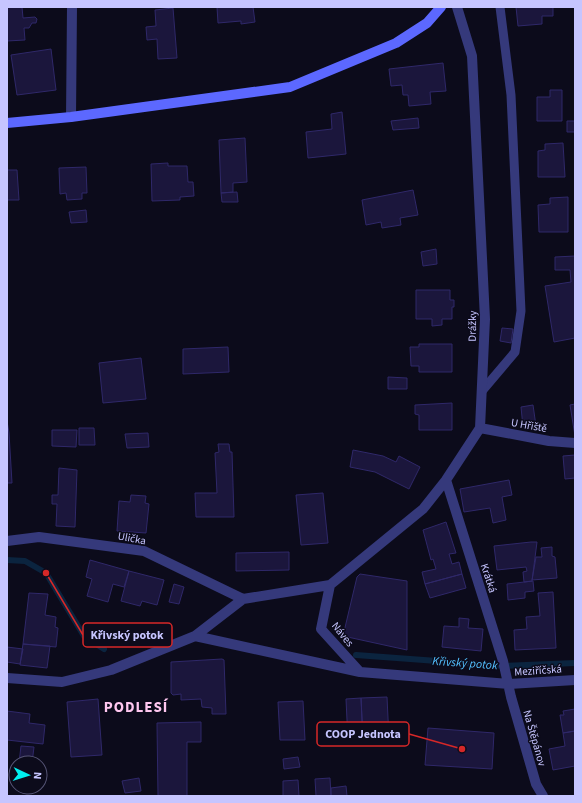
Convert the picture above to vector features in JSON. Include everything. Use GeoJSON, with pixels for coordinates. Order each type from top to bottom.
{"type":"FeatureCollection","features":[{"type":"Feature","properties":{"kind":"street"},"geometry":{"type":"LineString","coordinates":[[71,117],[72,7]]}},
{"type":"Feature","properties":{"kind":"street"},"geometry":{"type":"LineString","coordinates":[[7,123],[71,117],[290,87],[396,43],[427,23],[441,7]]}},
{"type":"Feature","properties":{"kind":"street","name":"Drážky"},"geometry":{"type":"LineString","coordinates":[[457,7],[472,56],[485,319],[480,428]]}},
{"type":"Feature","properties":{"kind":"street"},"geometry":{"type":"LineString","coordinates":[[7,678],[62,682],[110,670],[195,636],[243,599],[330,585],[423,509],[446,480],[480,428]]}},
{"type":"Feature","properties":{"kind":"street","name":"U Hřiště"},"geometry":{"type":"LineString","coordinates":[[480,428],[549,441],[575,443]]}},
{"type":"Feature","properties":{"kind":"street","name":"Krátká"},"geometry":{"type":"LineString","coordinates":[[446,480],[503,660],[509,684]]}},
{"type":"Feature","properties":{"kind":"street","name":"Ulička"},"geometry":{"type":"LineString","coordinates":[[7,541],[39,537],[144,551],[243,599]]}},
{"type":"Feature","properties":{"kind":"street","name":"Náves"},"geometry":{"type":"LineString","coordinates":[[330,585],[321,629],[360,672]]}},
{"type":"Feature","properties":{"kind":"street"},"geometry":{"type":"LineString","coordinates":[[195,636],[360,672]]}},
{"type":"Feature","properties":{"kind":"street","name":"Meziříčská"},"geometry":{"type":"LineString","coordinates":[[360,672],[509,684],[575,680]]}},
{"type":"Feature","properties":{"kind":"street","name":"Na Štěpánov"},"geometry":{"type":"LineString","coordinates":[[509,684],[536,784],[543,796]]}},
{"type":"Feature","properties":{"kind":"lane"},"geometry":{"type":"LineString","coordinates":[[482,391],[515,352],[520,311],[511,95],[500,7]]}},
{"type":"Feature","properties":{"kind":"building"},"geometry":{"type":"Polygon","coordinates":[[[7,7],[22,7],[23,18],[35,17],[37,19],[36,23],[32,23],[29,28],[24,28],[25,40],[7,41],[7,7]]]}},
{"type":"Feature","properties":{"kind":"building"},"geometry":{"type":"Polygon","coordinates":[[[217,7],[253,7],[255,22],[241,24],[241,21],[218,23],[217,7]]]}},
{"type":"Feature","properties":{"kind":"building"},"geometry":{"type":"Polygon","coordinates":[[[516,7],[553,7],[553,16],[542,16],[542,24],[518,26],[516,7]]]}},
{"type":"Feature","properties":{"kind":"building"},"geometry":{"type":"Polygon","coordinates":[[[173,8],[177,58],[158,59],[157,39],[147,40],[146,27],[156,26],[155,10],[173,8]]]}},
{"type":"Feature","properties":{"kind":"building"},"geometry":{"type":"Polygon","coordinates":[[[51,49],[56,90],[17,95],[11,55],[51,49]]]}},
{"type":"Feature","properties":{"kind":"building"},"geometry":{"type":"Polygon","coordinates":[[[443,63],[446,91],[430,92],[431,104],[409,106],[408,95],[403,95],[402,85],[391,86],[389,69],[443,63]]]}},
{"type":"Feature","properties":{"kind":"building"},"geometry":{"type":"Polygon","coordinates":[[[550,90],[562,90],[562,121],[537,121],[537,97],[550,97],[550,90]]]}},
{"type":"Feature","properties":{"kind":"building"},"geometry":{"type":"Polygon","coordinates":[[[342,112],[346,154],[308,158],[306,132],[332,129],[331,114],[342,112]]]}},
{"type":"Feature","properties":{"kind":"building"},"geometry":{"type":"Polygon","coordinates":[[[418,118],[419,128],[393,130],[391,121],[418,118]]]}},
{"type":"Feature","properties":{"kind":"building"},"geometry":{"type":"Polygon","coordinates":[[[567,121],[575,121],[575,132],[567,132],[567,121]]]}},
{"type":"Feature","properties":{"kind":"building"},"geometry":{"type":"Polygon","coordinates":[[[245,138],[247,182],[233,183],[233,192],[221,193],[219,140],[245,138]]]}},
{"type":"Feature","properties":{"kind":"building"},"geometry":{"type":"Polygon","coordinates":[[[563,143],[565,177],[538,177],[538,151],[545,150],[545,144],[563,143]]]}},
{"type":"Feature","properties":{"kind":"building"},"geometry":{"type":"Polygon","coordinates":[[[168,163],[168,166],[187,166],[188,182],[193,182],[194,196],[180,197],[180,200],[152,201],[151,164],[168,163]]]}},
{"type":"Feature","properties":{"kind":"building"},"geometry":{"type":"Polygon","coordinates":[[[86,167],[87,193],[82,193],[82,199],[67,200],[66,193],[60,194],[59,168],[86,167]]]}},
{"type":"Feature","properties":{"kind":"building"},"geometry":{"type":"Polygon","coordinates":[[[7,170],[17,170],[19,200],[7,200],[7,170]]]}},
{"type":"Feature","properties":{"kind":"building"},"geometry":{"type":"Polygon","coordinates":[[[413,190],[418,215],[400,218],[401,225],[382,228],[381,222],[366,225],[362,200],[413,190]]]}},
{"type":"Feature","properties":{"kind":"building"},"geometry":{"type":"Polygon","coordinates":[[[237,192],[238,202],[222,202],[221,193],[237,192]]]}},
{"type":"Feature","properties":{"kind":"building"},"geometry":{"type":"Polygon","coordinates":[[[568,197],[568,232],[539,232],[538,205],[550,204],[550,198],[568,197]]]}},
{"type":"Feature","properties":{"kind":"building"},"geometry":{"type":"Polygon","coordinates":[[[86,210],[87,222],[71,223],[69,212],[86,210]]]}},
{"type":"Feature","properties":{"kind":"building"},"geometry":{"type":"Polygon","coordinates":[[[436,249],[437,264],[423,266],[421,252],[436,249]]]}},
{"type":"Feature","properties":{"kind":"building"},"geometry":{"type":"Polygon","coordinates":[[[575,256],[575,338],[554,342],[545,286],[571,282],[570,270],[555,270],[555,257],[575,256]]]}},
{"type":"Feature","properties":{"kind":"building"},"geometry":{"type":"Polygon","coordinates":[[[416,290],[450,290],[450,300],[454,300],[454,307],[452,307],[452,319],[442,319],[442,325],[432,326],[432,319],[416,319],[416,290]]]}},
{"type":"Feature","properties":{"kind":"building"},"geometry":{"type":"Polygon","coordinates":[[[502,328],[513,329],[511,343],[500,341],[502,328]]]}},
{"type":"Feature","properties":{"kind":"building"},"geometry":{"type":"Polygon","coordinates":[[[419,344],[452,344],[452,372],[419,372],[419,366],[411,366],[410,347],[419,347],[419,344]]]}},
{"type":"Feature","properties":{"kind":"building"},"geometry":{"type":"Polygon","coordinates":[[[228,347],[229,372],[183,374],[183,349],[228,347]]]}},
{"type":"Feature","properties":{"kind":"building"},"geometry":{"type":"Polygon","coordinates":[[[141,358],[146,399],[103,403],[99,363],[141,358]]]}},
{"type":"Feature","properties":{"kind":"building"},"geometry":{"type":"Polygon","coordinates":[[[388,377],[407,378],[407,389],[388,389],[388,377]]]}},
{"type":"Feature","properties":{"kind":"building"},"geometry":{"type":"Polygon","coordinates":[[[452,403],[452,430],[419,430],[419,415],[415,414],[415,405],[452,403]]]}},
{"type":"Feature","properties":{"kind":"building"},"geometry":{"type":"Polygon","coordinates":[[[575,404],[575,436],[570,405],[575,404]]]}},
{"type":"Feature","properties":{"kind":"building"},"geometry":{"type":"Polygon","coordinates":[[[533,405],[536,426],[523,427],[521,407],[533,405]]]}},
{"type":"Feature","properties":{"kind":"building"},"geometry":{"type":"Polygon","coordinates":[[[7,421],[9,433],[12,483],[7,483],[7,421]]]}},
{"type":"Feature","properties":{"kind":"building"},"geometry":{"type":"Polygon","coordinates":[[[79,428],[94,428],[95,445],[79,445],[79,428]]]}},
{"type":"Feature","properties":{"kind":"building"},"geometry":{"type":"Polygon","coordinates":[[[52,430],[77,430],[76,447],[52,446],[52,430]]]}},
{"type":"Feature","properties":{"kind":"building"},"geometry":{"type":"Polygon","coordinates":[[[148,433],[149,447],[127,448],[125,434],[148,433]]]}},
{"type":"Feature","properties":{"kind":"building"},"geometry":{"type":"Polygon","coordinates":[[[218,444],[229,444],[230,452],[232,452],[234,517],[196,517],[195,493],[217,493],[215,453],[219,452],[218,444]]]}},
{"type":"Feature","properties":{"kind":"building"},"geometry":{"type":"Polygon","coordinates":[[[353,450],[383,456],[396,462],[399,456],[420,467],[409,489],[375,472],[350,467],[353,450]]]}},
{"type":"Feature","properties":{"kind":"building"},"geometry":{"type":"Polygon","coordinates":[[[575,455],[575,478],[565,479],[563,456],[575,455]]]}},
{"type":"Feature","properties":{"kind":"building"},"geometry":{"type":"Polygon","coordinates":[[[59,468],[77,470],[75,527],[56,526],[57,504],[52,504],[52,495],[58,495],[59,468]]]}},
{"type":"Feature","properties":{"kind":"building"},"geometry":{"type":"Polygon","coordinates":[[[509,480],[512,495],[502,497],[506,520],[493,523],[490,508],[464,512],[460,489],[509,480]]]}},
{"type":"Feature","properties":{"kind":"building"},"geometry":{"type":"Polygon","coordinates":[[[323,493],[328,543],[301,545],[296,495],[323,493]]]}},
{"type":"Feature","properties":{"kind":"building"},"geometry":{"type":"Polygon","coordinates":[[[131,495],[146,496],[145,503],[149,504],[146,533],[117,531],[119,501],[130,502],[131,495]]]}},
{"type":"Feature","properties":{"kind":"building"},"geometry":{"type":"Polygon","coordinates":[[[446,522],[456,553],[449,554],[452,564],[459,562],[462,574],[425,584],[422,572],[436,569],[433,559],[431,560],[423,530],[446,522]]]}},
{"type":"Feature","properties":{"kind":"building"},"geometry":{"type":"Polygon","coordinates":[[[537,542],[532,581],[524,582],[523,572],[527,571],[526,567],[497,570],[494,546],[537,542]]]}},
{"type":"Feature","properties":{"kind":"building"},"geometry":{"type":"Polygon","coordinates":[[[552,547],[552,556],[555,557],[557,578],[532,580],[536,557],[542,557],[541,548],[552,547]]]}},
{"type":"Feature","properties":{"kind":"building"},"geometry":{"type":"Polygon","coordinates":[[[289,552],[289,570],[236,571],[236,553],[289,552]]]}},
{"type":"Feature","properties":{"kind":"building"},"geometry":{"type":"Polygon","coordinates":[[[90,560],[129,571],[124,587],[113,584],[108,602],[87,596],[92,579],[86,577],[90,560]]]}},
{"type":"Feature","properties":{"kind":"building"},"geometry":{"type":"Polygon","coordinates":[[[129,571],[164,580],[157,605],[142,601],[140,606],[121,601],[129,571]]]}},
{"type":"Feature","properties":{"kind":"building"},"geometry":{"type":"Polygon","coordinates":[[[360,574],[407,581],[407,650],[343,636],[357,577],[360,574]]]}},
{"type":"Feature","properties":{"kind":"building"},"geometry":{"type":"Polygon","coordinates":[[[462,574],[466,588],[430,598],[425,584],[462,574]]]}},
{"type":"Feature","properties":{"kind":"building"},"geometry":{"type":"Polygon","coordinates":[[[533,581],[534,591],[525,592],[525,598],[508,600],[507,584],[533,581]]]}},
{"type":"Feature","properties":{"kind":"building"},"geometry":{"type":"Polygon","coordinates":[[[174,584],[184,587],[179,604],[169,602],[174,584]]]}},
{"type":"Feature","properties":{"kind":"building"},"geometry":{"type":"Polygon","coordinates":[[[553,592],[556,648],[515,650],[514,630],[527,629],[526,617],[540,616],[538,593],[553,592]]]}},
{"type":"Feature","properties":{"kind":"building"},"geometry":{"type":"Polygon","coordinates":[[[29,593],[48,594],[45,615],[56,617],[55,627],[58,628],[56,647],[23,644],[29,593]]]}},
{"type":"Feature","properties":{"kind":"building"},"geometry":{"type":"Polygon","coordinates":[[[459,618],[469,619],[468,628],[483,629],[481,651],[442,647],[444,626],[459,627],[459,618]]]}},
{"type":"Feature","properties":{"kind":"building"},"geometry":{"type":"Polygon","coordinates":[[[23,644],[50,646],[47,668],[20,665],[23,644]]]}},
{"type":"Feature","properties":{"kind":"building"},"geometry":{"type":"Polygon","coordinates":[[[7,647],[23,649],[20,664],[7,662],[7,647]]]}},
{"type":"Feature","properties":{"kind":"building"},"geometry":{"type":"Polygon","coordinates":[[[224,660],[226,714],[212,714],[212,708],[202,707],[201,699],[181,700],[181,694],[173,695],[171,693],[171,662],[224,660]]]}},
{"type":"Feature","properties":{"kind":"building"},"geometry":{"type":"Polygon","coordinates":[[[387,697],[389,739],[363,740],[361,698],[387,697]]]}},
{"type":"Feature","properties":{"kind":"building"},"geometry":{"type":"Polygon","coordinates":[[[361,698],[363,740],[348,741],[346,699],[361,698]]]}},
{"type":"Feature","properties":{"kind":"building"},"geometry":{"type":"Polygon","coordinates":[[[98,699],[102,755],[71,757],[67,702],[98,699]]]}},
{"type":"Feature","properties":{"kind":"building"},"geometry":{"type":"Polygon","coordinates":[[[303,701],[305,740],[280,740],[278,702],[303,701]]]}},
{"type":"Feature","properties":{"kind":"building"},"geometry":{"type":"Polygon","coordinates":[[[575,709],[575,731],[563,733],[560,715],[564,715],[563,711],[575,709]]]}},
{"type":"Feature","properties":{"kind":"building"},"geometry":{"type":"Polygon","coordinates":[[[7,711],[30,714],[29,723],[45,725],[43,744],[7,740],[7,711]]]}},
{"type":"Feature","properties":{"kind":"building"},"geometry":{"type":"Polygon","coordinates":[[[201,722],[201,742],[187,742],[187,796],[158,796],[157,723],[201,722]]]}},
{"type":"Feature","properties":{"kind":"building"},"geometry":{"type":"Polygon","coordinates":[[[428,728],[494,733],[492,769],[425,765],[428,728]]]}},
{"type":"Feature","properties":{"kind":"building"},"geometry":{"type":"Polygon","coordinates":[[[575,731],[575,766],[553,770],[549,749],[565,746],[563,733],[575,731]]]}},
{"type":"Feature","properties":{"kind":"building"},"geometry":{"type":"Polygon","coordinates":[[[21,746],[34,747],[33,755],[20,755],[21,746]]]}},
{"type":"Feature","properties":{"kind":"building"},"geometry":{"type":"Polygon","coordinates":[[[298,757],[300,767],[284,769],[283,759],[298,757]]]}},
{"type":"Feature","properties":{"kind":"building"},"geometry":{"type":"Polygon","coordinates":[[[139,778],[141,791],[125,793],[122,781],[139,778]]]}},
{"type":"Feature","properties":{"kind":"building"},"geometry":{"type":"Polygon","coordinates":[[[330,778],[331,796],[316,796],[315,779],[330,778]]]}},
{"type":"Feature","properties":{"kind":"building"},"geometry":{"type":"Polygon","coordinates":[[[298,780],[299,796],[283,796],[283,781],[298,780]]]}},
{"type":"Feature","properties":{"kind":"building"},"geometry":{"type":"Polygon","coordinates":[[[346,786],[347,796],[331,796],[331,788],[346,786]]]}},
{"type":"Feature","properties":{"kind":"waterway","name":"Křivský potok"},"geometry":{"type":"LineString","coordinates":[[7,560],[25,561],[46,573],[84,636],[104,649]]}},
{"type":"Feature","properties":{"kind":"waterway","name":"Křivský potok"},"geometry":{"type":"LineString","coordinates":[[356,655],[505,666],[575,663]]}},
{"type":"Feature","properties":{"kind":"place","name":"Křivský potok"},"geometry":{"type":"Point","coordinates":[46,573]}},
{"type":"Feature","properties":{"kind":"place","name":"COOP Jednota"},"geometry":{"type":"Point","coordinates":[462,749]}},
{"type":"Feature","properties":{"kind":"district","name":"PODLESÍ"},"geometry":{"type":"Point","coordinates":[136,707]}}]}
